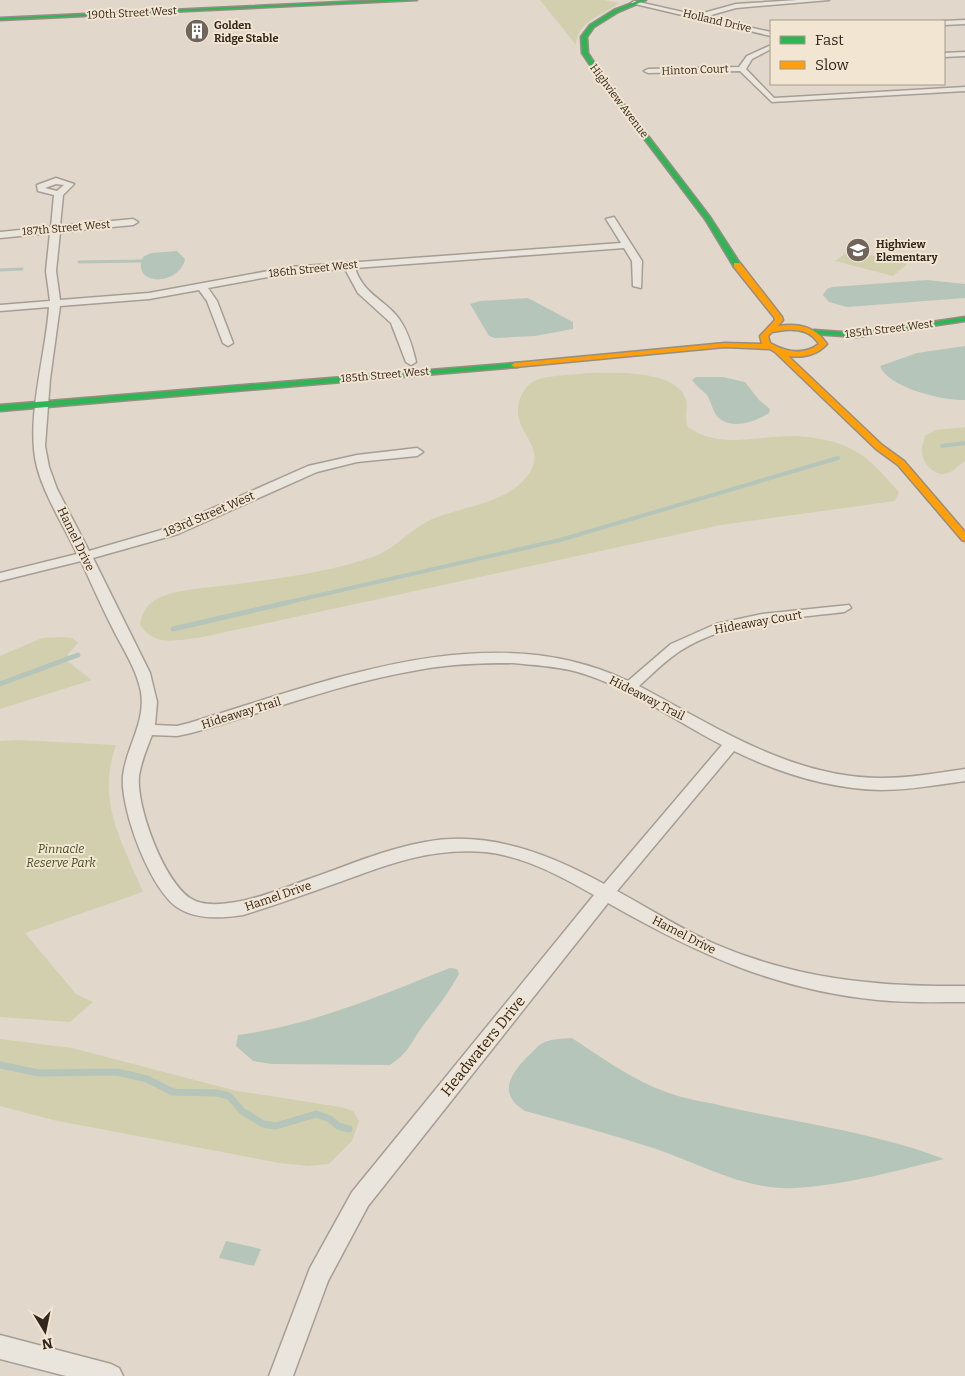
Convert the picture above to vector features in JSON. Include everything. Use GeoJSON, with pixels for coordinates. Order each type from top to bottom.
{"type":"FeatureCollection","features":[{"type":"Feature","properties":{"kind":"street","name":"190th Street West"},"geometry":{"type":"LineString","coordinates":[[0,19],[415,0]]}},
{"type":"Feature","properties":{"kind":"street"},"geometry":{"type":"LineString","coordinates":[[618,0],[639,2]]}},
{"type":"Feature","properties":{"kind":"street"},"geometry":{"type":"LineString","coordinates":[[697,17],[736,6],[826,0]]}},
{"type":"Feature","properties":{"kind":"street","name":"Holland Drive"},"geometry":{"type":"LineString","coordinates":[[639,2],[770,34]]}},
{"type":"Feature","properties":{"kind":"street","name":"Highview Avenue"},"geometry":{"type":"LineString","coordinates":[[639,2],[610,14],[589,28],[584,40],[585,54],[604,82],[708,218],[720,241],[775,310],[779,320],[764,340],[774,349]]}},
{"type":"Feature","properties":{"kind":"street"},"geometry":{"type":"LineString","coordinates":[[945,23],[965,22]]}},
{"type":"Feature","properties":{"kind":"street"},"geometry":{"type":"LineString","coordinates":[[770,47],[748,57],[742,63],[742,69],[772,100],[965,89]]}},
{"type":"Feature","properties":{"kind":"street"},"geometry":{"type":"LineString","coordinates":[[945,55],[965,54]]}},
{"type":"Feature","properties":{"kind":"street","name":"Hinton Court"},"geometry":{"type":"LineString","coordinates":[[648,71],[674,72],[742,69]]}},
{"type":"Feature","properties":{"kind":"street"},"geometry":{"type":"LineString","coordinates":[[910,85],[919,92]]}},
{"type":"Feature","properties":{"kind":"street","name":"Hamel Drive"},"geometry":{"type":"LineString","coordinates":[[59,194],[57,228],[50,271],[54,303],[42,399],[39,446],[42,467],[148,689],[147,730],[133,768],[132,799],[139,827],[164,881],[177,898],[185,904],[212,910],[243,908],[410,851],[452,845],[498,847],[520,852],[561,870],[706,947],[782,975],[872,991],[903,994],[965,994]]}},
{"type":"Feature","properties":{"kind":"street","name":"Highview Avenue"},"geometry":{"type":"LineString","coordinates":[[708,218],[733,239],[744,253]]}},
{"type":"Feature","properties":{"kind":"street"},"geometry":{"type":"LineString","coordinates":[[611,219],[638,264],[638,286]]}},
{"type":"Feature","properties":{"kind":"street","name":"187th Street West"},"geometry":{"type":"LineString","coordinates":[[0,235],[133,222]]}},
{"type":"Feature","properties":{"kind":"street","name":"186th Street West"},"geometry":{"type":"LineString","coordinates":[[0,308],[149,296],[270,272],[627,245]]}},
{"type":"Feature","properties":{"kind":"street"},"geometry":{"type":"LineString","coordinates":[[350,265],[354,282],[360,291],[389,314],[399,326],[411,362]]}},
{"type":"Feature","properties":{"kind":"street"},"geometry":{"type":"LineString","coordinates":[[760,274],[782,303]]}},
{"type":"Feature","properties":{"kind":"street"},"geometry":{"type":"LineString","coordinates":[[201,286],[212,301],[228,343]]}},
{"type":"Feature","properties":{"kind":"street"},"geometry":{"type":"LineString","coordinates":[[794,315],[823,341],[816,350],[812,362],[814,366]]}},
{"type":"Feature","properties":{"kind":"street","name":"185th Street West"},"geometry":{"type":"LineString","coordinates":[[811,332],[857,335],[965,319]]}},
{"type":"Feature","properties":{"kind":"street"},"geometry":{"type":"LineString","coordinates":[[769,331],[789,327],[811,332]]}},
{"type":"Feature","properties":{"kind":"street","name":"185th Street West"},"geometry":{"type":"LineString","coordinates":[[816,350],[965,327]]}},
{"type":"Feature","properties":{"kind":"street","name":"185th Street West"},"geometry":{"type":"LineString","coordinates":[[0,408],[42,399],[411,362],[752,334],[769,331]]}},
{"type":"Feature","properties":{"kind":"street","name":"185th Street West"},"geometry":{"type":"LineString","coordinates":[[0,398],[42,399],[617,356],[725,345],[774,349]]}},
{"type":"Feature","properties":{"kind":"street"},"geometry":{"type":"LineString","coordinates":[[774,349],[792,354],[816,350]]}},
{"type":"Feature","properties":{"kind":"street"},"geometry":{"type":"LineString","coordinates":[[774,349],[879,446],[901,462]]}},
{"type":"Feature","properties":{"kind":"street"},"geometry":{"type":"LineString","coordinates":[[825,379],[890,443],[901,462],[965,538]]}},
{"type":"Feature","properties":{"kind":"street","name":"183rd Street West"},"geometry":{"type":"LineString","coordinates":[[0,577],[173,530],[313,469],[367,457],[417,452]]}},
{"type":"Feature","properties":{"kind":"street","name":"Hideaway Court"},"geometry":{"type":"LineString","coordinates":[[630,687],[670,651],[708,631],[745,622],[844,608]]}},
{"type":"Feature","properties":{"kind":"street","name":"Hideaway Trail"},"geometry":{"type":"LineString","coordinates":[[147,730],[177,731],[191,728],[356,680],[462,659],[504,658],[562,664],[597,674],[630,687],[731,744],[798,771],[838,780],[895,783],[965,775]]}},
{"type":"Feature","properties":{"kind":"street","name":"Headwaters Drive"},"geometry":{"type":"LineString","coordinates":[[281,1376],[318,1276],[360,1199],[605,894],[731,744]]}},
{"type":"Feature","properties":{"kind":"street"},"geometry":{"type":"LineString","coordinates":[[0,1347],[111,1376]]}},
{"type":"Feature","properties":{"kind":"green space"},"geometry":{"type":"Polygon","coordinates":[[[540,0],[604,0],[619,3],[586,24],[577,37],[576,45],[540,0]]]}},
{"type":"Feature","properties":{"kind":"green space"},"geometry":{"type":"Polygon","coordinates":[[[850,250],[907,264],[893,276],[835,261],[850,250]]]}},
{"type":"Feature","properties":{"kind":"green space"},"geometry":{"type":"Polygon","coordinates":[[[588,373],[641,374],[668,381],[678,388],[685,397],[688,427],[700,434],[713,438],[740,440],[796,436],[842,445],[868,460],[899,492],[895,501],[721,525],[198,638],[166,641],[152,637],[140,625],[148,606],[154,600],[166,595],[193,589],[300,575],[370,558],[386,551],[430,520],[482,504],[508,493],[519,485],[533,467],[534,452],[518,413],[521,395],[529,385],[539,379],[588,373]]]}},
{"type":"Feature","properties":{"kind":"green space"},"geometry":{"type":"Polygon","coordinates":[[[965,427],[965,461],[953,471],[945,474],[937,473],[929,468],[924,460],[922,448],[925,436],[935,430],[965,427]]]}},
{"type":"Feature","properties":{"kind":"green space"},"geometry":{"type":"Polygon","coordinates":[[[42,638],[72,638],[78,643],[68,654],[67,661],[92,680],[0,709],[0,656],[42,638]]]}},
{"type":"Feature","properties":{"kind":"green space","name":"Pinnacle Reserve Park"},"geometry":{"type":"Polygon","coordinates":[[[18,740],[116,745],[109,785],[110,803],[120,838],[143,892],[25,933],[76,994],[93,1002],[70,1022],[0,1017],[0,741],[18,740]]]}},
{"type":"Feature","properties":{"kind":"green space"},"geometry":{"type":"Polygon","coordinates":[[[0,1039],[72,1048],[237,1091],[341,1107],[353,1111],[359,1121],[352,1141],[329,1164],[308,1166],[279,1163],[53,1120],[0,1106],[0,1039]]]}},
{"type":"Feature","properties":{"kind":"shaded area"},"geometry":{"type":"Polygon","coordinates":[[[177,251],[185,259],[181,268],[174,274],[166,278],[157,279],[149,278],[143,274],[141,267],[143,257],[151,253],[177,251]]]}},
{"type":"Feature","properties":{"kind":"shaded area"},"geometry":{"type":"Polygon","coordinates":[[[927,280],[965,284],[965,298],[847,307],[829,302],[823,295],[827,289],[832,287],[927,280]]]}},
{"type":"Feature","properties":{"kind":"shaded area"},"geometry":{"type":"Polygon","coordinates":[[[528,298],[573,322],[573,329],[535,336],[495,338],[489,336],[470,304],[480,301],[528,298]]]}},
{"type":"Feature","properties":{"kind":"shaded area"},"geometry":{"type":"Polygon","coordinates":[[[965,346],[965,400],[944,398],[905,387],[885,374],[880,366],[917,353],[965,346]]]}},
{"type":"Feature","properties":{"kind":"shaded area"},"geometry":{"type":"Polygon","coordinates":[[[696,377],[723,377],[745,382],[759,400],[770,409],[769,413],[743,424],[722,421],[715,414],[706,394],[692,380],[696,377]]]}},
{"type":"Feature","properties":{"kind":"shaded area"},"geometry":{"type":"Polygon","coordinates":[[[450,968],[457,969],[459,974],[451,988],[407,1050],[390,1065],[272,1064],[253,1061],[236,1046],[238,1035],[320,1017],[450,968]]]}},
{"type":"Feature","properties":{"kind":"shaded area"},"geometry":{"type":"Polygon","coordinates":[[[572,1038],[634,1077],[675,1095],[862,1135],[944,1159],[851,1181],[795,1188],[777,1188],[741,1181],[656,1149],[525,1111],[511,1098],[509,1091],[511,1078],[515,1071],[541,1044],[553,1040],[572,1038]]]}},
{"type":"Feature","properties":{"kind":"shaded area"},"geometry":{"type":"Polygon","coordinates":[[[226,1241],[261,1249],[254,1266],[219,1258],[226,1241]]]}},
{"type":"Feature","properties":{"kind":"waterway"},"geometry":{"type":"LineString","coordinates":[[79,262],[141,261]]}},
{"type":"Feature","properties":{"kind":"waterway"},"geometry":{"type":"LineString","coordinates":[[0,270],[22,269]]}},
{"type":"Feature","properties":{"kind":"waterway"},"geometry":{"type":"LineString","coordinates":[[942,446],[965,443]]}},
{"type":"Feature","properties":{"kind":"waterway"},"geometry":{"type":"LineString","coordinates":[[285,603],[560,540],[838,458]]}},
{"type":"Feature","properties":{"kind":"waterway"},"geometry":{"type":"LineString","coordinates":[[173,629],[290,602]]}},
{"type":"Feature","properties":{"kind":"waterway"},"geometry":{"type":"LineString","coordinates":[[0,684],[78,655]]}},
{"type":"Feature","properties":{"kind":"waterway"},"geometry":{"type":"LineString","coordinates":[[0,1065],[39,1073],[117,1072],[147,1079],[173,1092],[217,1093],[229,1096],[242,1111],[263,1124],[276,1126],[316,1114],[330,1119],[338,1126],[349,1129]]}},
{"type":"Feature","properties":{"kind":"traffic: fast"},"geometry":{"type":"LineString","coordinates":[[0,19],[415,0]]}},
{"type":"Feature","properties":{"kind":"traffic: fast"},"geometry":{"type":"LineString","coordinates":[[644,0],[616,11],[592,26],[584,37],[585,53],[604,82],[708,218],[737,265]]}},
{"type":"Feature","properties":{"kind":"traffic: fast"},"geometry":{"type":"LineString","coordinates":[[814,332],[857,335],[965,319]]}},
{"type":"Feature","properties":{"kind":"traffic: fast"},"geometry":{"type":"LineString","coordinates":[[0,408],[515,365]]}},
{"type":"Feature","properties":{"kind":"traffic: slow"},"geometry":{"type":"LineString","coordinates":[[737,265],[778,317],[779,320],[764,336],[766,344],[780,351],[795,354],[810,352],[823,344],[819,337],[807,329],[785,327],[771,330]]}},
{"type":"Feature","properties":{"kind":"traffic: slow"},"geometry":{"type":"LineString","coordinates":[[515,365],[725,345],[771,347]]}},
{"type":"Feature","properties":{"kind":"traffic: slow"},"geometry":{"type":"LineString","coordinates":[[778,350],[879,447],[901,463],[965,538]]}},
{"type":"Feature","properties":{"kind":"place","name":"Golden Ridge Stable"},"geometry":{"type":"Point","coordinates":[197,31]}},
{"type":"Feature","properties":{"kind":"place","name":"Highview Elementary"},"geometry":{"type":"Point","coordinates":[858,250]}}]}
